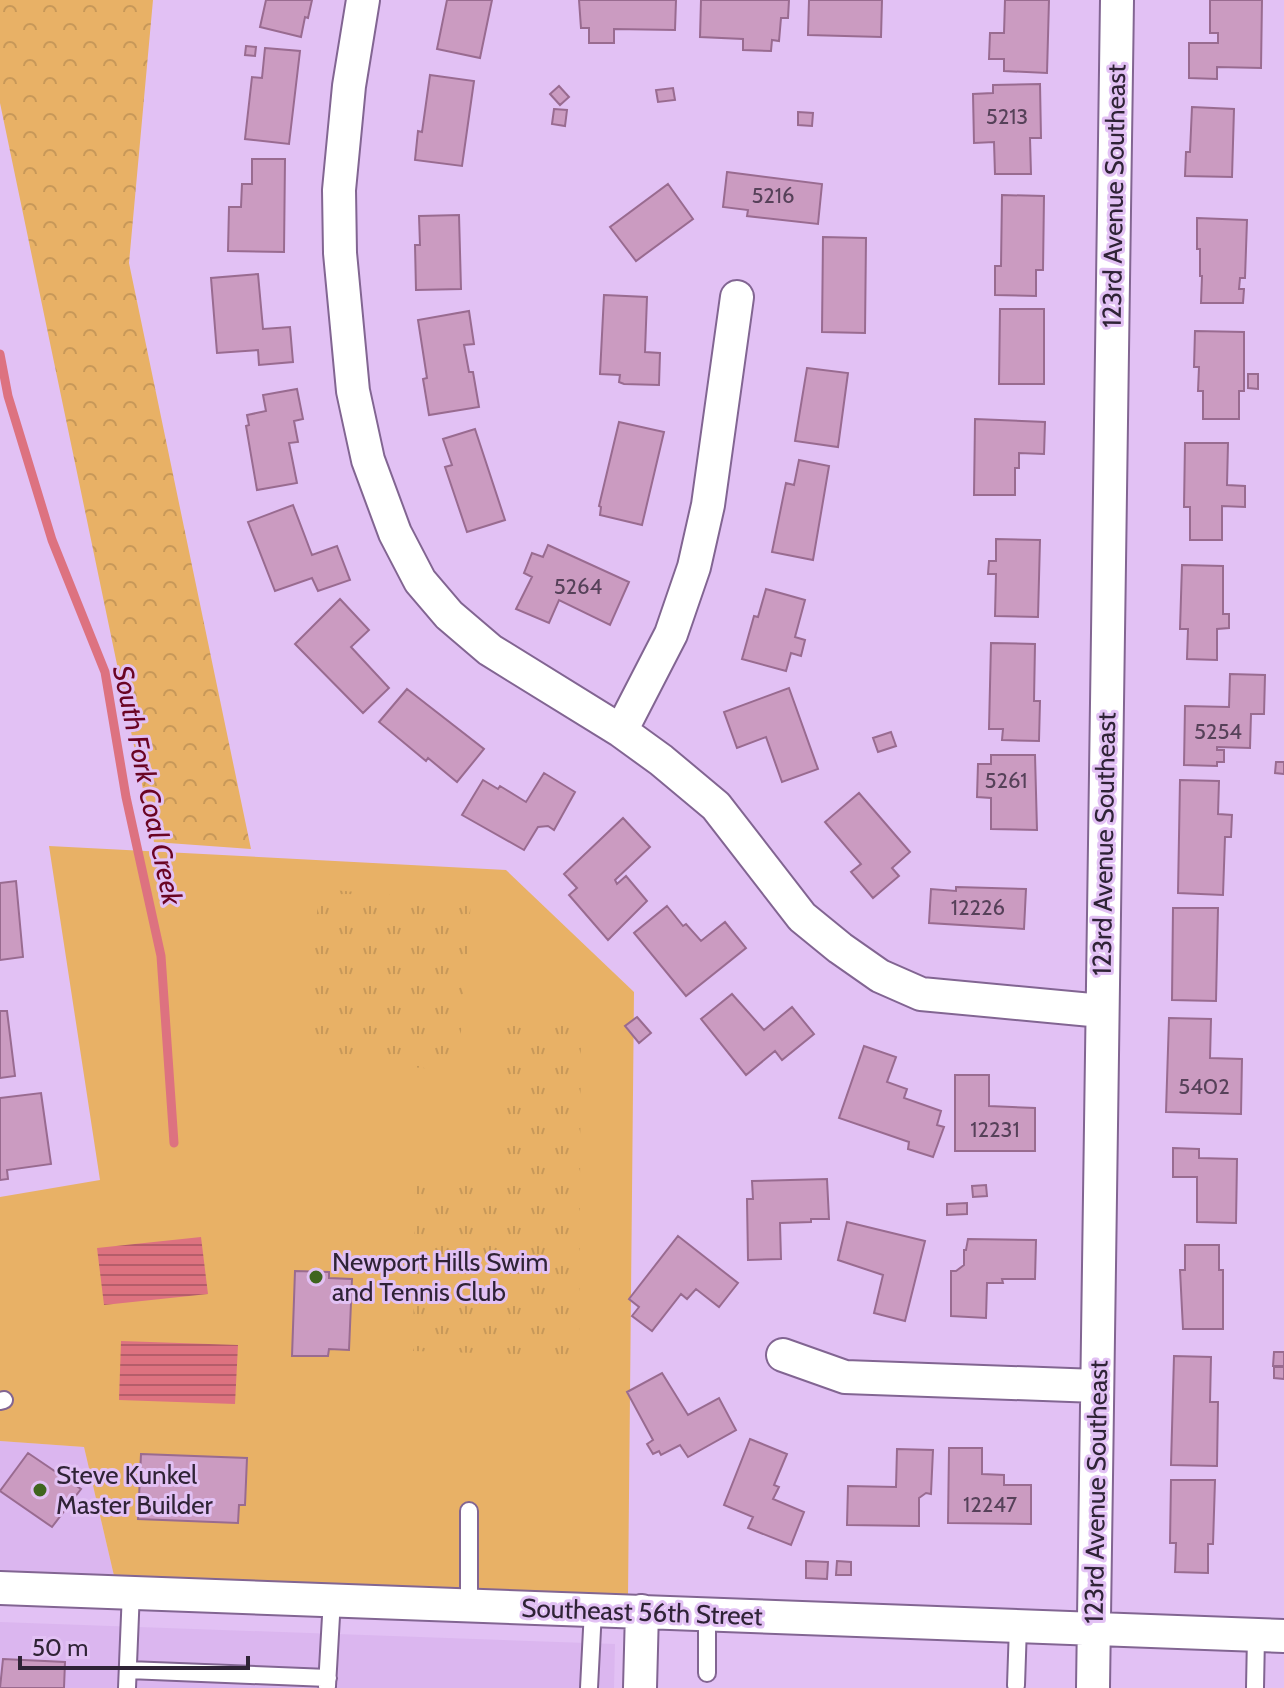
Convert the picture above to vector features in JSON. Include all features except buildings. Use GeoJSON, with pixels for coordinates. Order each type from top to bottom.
{"type":"FeatureCollection","features":[{"type":"Feature","properties":{"kind":"street"},"geometry":{"type":"LineString","coordinates":[[363,0],[349,86],[339,190],[340,253],[353,391],[368,460],[395,533],[420,581],[449,615],[490,650],[621,731],[716,806],[802,917],[880,976],[921,994],[1102,1011]]}},
{"type":"Feature","properties":{"kind":"street","name":"123rd Avenue Southeast"},"geometry":{"type":"LineString","coordinates":[[1093,1688],[1117,0]]}},
{"type":"Feature","properties":{"kind":"street"},"geometry":{"type":"LineString","coordinates":[[621,731],[671,634],[694,567],[708,505],[737,297]]}},
{"type":"Feature","properties":{"kind":"street"},"geometry":{"type":"LineString","coordinates":[[783,1355],[845,1377],[1097,1386]]}},
{"type":"Feature","properties":{"kind":"street","name":"Southeast 56th Street"},"geometry":{"type":"LineString","coordinates":[[0,1588],[1270,1636]]}},
{"type":"Feature","properties":{"kind":"street"},"geometry":{"type":"LineString","coordinates":[[640,1688],[642,1611]]}},
{"type":"Feature","properties":{"kind":"lane"},"geometry":{"type":"LineString","coordinates":[[469,1511],[469,1605]]}},
{"type":"Feature","properties":{"kind":"lane"},"geometry":{"type":"LineString","coordinates":[[127,1688],[131,1591]]}},
{"type":"Feature","properties":{"kind":"lane"},"geometry":{"type":"LineString","coordinates":[[128,1670],[328,1683],[332,1599]]}},
{"type":"Feature","properties":{"kind":"lane"},"geometry":{"type":"LineString","coordinates":[[589,1688],[593,1610]]}},
{"type":"Feature","properties":{"kind":"lane"},"geometry":{"type":"LineString","coordinates":[[707,1614],[707,1673]]}},
{"type":"Feature","properties":{"kind":"lane"},"geometry":{"type":"LineString","coordinates":[[1016,1685],[1018,1626]]}},
{"type":"Feature","properties":{"kind":"lane"},"geometry":{"type":"LineString","coordinates":[[1255,1688],[1270,1636]]}},
{"type":"Feature","properties":{"kind":"shaded area"},"geometry":{"type":"Polygon","coordinates":[[[201,1237],[208,1294],[104,1305],[97,1248],[201,1237]]]}},
{"type":"Feature","properties":{"kind":"shaded area"},"geometry":{"type":"Polygon","coordinates":[[[121,1341],[238,1345],[235,1404],[119,1400],[121,1341]]]}},
{"type":"Feature","properties":{"kind":"shaded area"},"geometry":{"type":"Polygon","coordinates":[[[0,1441],[84,1447],[115,1580],[0,1579],[0,1441]]]}},
{"type":"Feature","properties":{"kind":"shaded area"},"geometry":{"type":"Polygon","coordinates":[[[0,1622],[615,1644],[614,1688],[0,1688],[0,1622]]]}},
{"type":"Feature","properties":{"kind":"green space"},"geometry":{"type":"Polygon","coordinates":[[[0,0],[153,0],[129,263],[251,849],[154,842],[0,103],[0,0]]]}},
{"type":"Feature","properties":{"kind":"green space","name":"Newport Hills Swim and Tennis Club"},"geometry":{"type":"Polygon","coordinates":[[[49,846],[506,870],[634,992],[628,1596],[115,1580],[84,1447],[0,1441],[0,1197],[100,1180],[49,846]]]}},
{"type":"Feature","properties":{"kind":"green space"},"geometry":{"type":"Polygon","coordinates":[[[319,889],[471,901],[458,1071],[305,1058],[319,889]]]}},
{"type":"Feature","properties":{"kind":"green space"},"geometry":{"type":"Polygon","coordinates":[[[498,1018],[581,1018],[579,1356],[413,1351],[415,1185],[497,1186],[498,1018]]]}},
{"type":"Feature","properties":{"kind":"waterway","name":"South Fork Coal Creek"},"geometry":{"type":"LineString","coordinates":[[0,354],[8,396],[52,540],[105,672],[126,797],[161,956],[174,1143]]}},
{"type":"Feature","properties":{"kind":"place","name":"Newport Hills Swim and Tennis Club"},"geometry":{"type":"Point","coordinates":[316,1277]}},
{"type":"Feature","properties":{"kind":"place","name":"Steve Kunkel Master Builder"},"geometry":{"type":"Point","coordinates":[40,1490]}}]}
